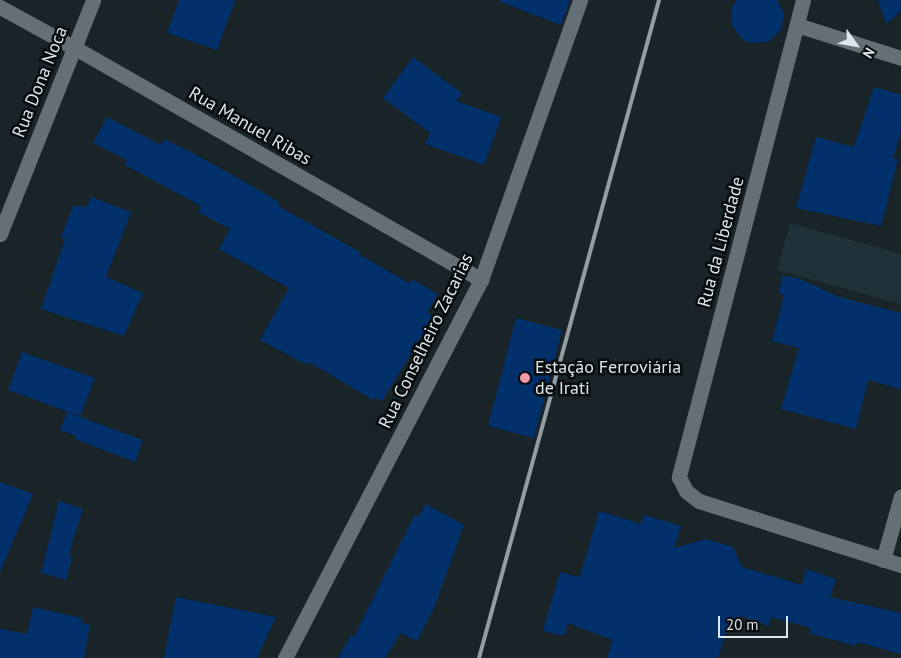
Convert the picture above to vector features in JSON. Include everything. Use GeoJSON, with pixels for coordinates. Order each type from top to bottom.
{"type":"FeatureCollection","features":[{"type":"Feature","properties":{"kind":"street","name":"Rua Dona Noca"},"geometry":{"type":"LineString","coordinates":[[0,234],[93,0]]}},
{"type":"Feature","properties":{"kind":"street","name":"Rua Conselheiro Zacarias"},"geometry":{"type":"LineString","coordinates":[[285,658],[481,280],[580,0]]}},
{"type":"Feature","properties":{"kind":"street","name":"Rua da Liberdade"},"geometry":{"type":"LineString","coordinates":[[804,0],[679,477],[686,491],[699,500],[883,560]]}},
{"type":"Feature","properties":{"kind":"street","name":"Rua Manuel Ribas"},"geometry":{"type":"LineString","coordinates":[[0,7],[481,280]]}},
{"type":"Feature","properties":{"kind":"street"},"geometry":{"type":"LineString","coordinates":[[797,25],[901,58]]}},
{"type":"Feature","properties":{"kind":"street"},"geometry":{"type":"LineString","coordinates":[[901,496],[883,560],[901,565]]}},
{"type":"Feature","properties":{"kind":"shaded area"},"geometry":{"type":"Polygon","coordinates":[[[790,223],[901,254],[901,304],[777,270],[790,223]]]}},
{"type":"Feature","properties":{"kind":"building"},"geometry":{"type":"Polygon","coordinates":[[[179,0],[235,0],[217,50],[167,33],[179,0]]]}},
{"type":"Feature","properties":{"kind":"building"},"geometry":{"type":"Polygon","coordinates":[[[501,0],[570,0],[561,25],[500,2],[501,0]]]}},
{"type":"Feature","properties":{"kind":"building"},"geometry":{"type":"Polygon","coordinates":[[[737,0],[777,0],[784,13],[781,30],[768,42],[750,43],[742,39],[731,24],[732,7],[737,0]]]}},
{"type":"Feature","properties":{"kind":"building"},"geometry":{"type":"Polygon","coordinates":[[[878,0],[901,0],[901,11],[886,24],[878,0]]]}},
{"type":"Feature","properties":{"kind":"building"},"geometry":{"type":"Polygon","coordinates":[[[413,57],[462,93],[456,101],[501,117],[484,165],[425,144],[430,133],[383,98],[413,57]]]}},
{"type":"Feature","properties":{"kind":"building"},"geometry":{"type":"Polygon","coordinates":[[[874,87],[901,95],[901,132],[893,158],[898,159],[881,226],[796,208],[816,137],[854,147],[874,87]]]}},
{"type":"Feature","properties":{"kind":"building"},"geometry":{"type":"Polygon","coordinates":[[[107,117],[161,145],[164,139],[189,151],[247,183],[280,203],[278,206],[360,252],[359,254],[410,284],[412,279],[438,294],[427,313],[438,318],[425,340],[421,337],[382,401],[375,397],[373,400],[309,362],[307,365],[260,340],[289,288],[219,249],[230,229],[198,212],[201,206],[125,165],[127,160],[93,143],[107,117]]]}},
{"type":"Feature","properties":{"kind":"building"},"geometry":{"type":"Polygon","coordinates":[[[91,197],[131,212],[106,277],[143,293],[124,336],[41,309],[65,239],[61,237],[73,206],[87,207],[91,197]]]}},
{"type":"Feature","properties":{"kind":"building"},"geometry":{"type":"Polygon","coordinates":[[[782,276],[798,278],[839,297],[901,313],[901,389],[868,380],[856,429],[781,409],[799,348],[772,341],[784,295],[779,294],[782,276]]]}},
{"type":"Feature","properties":{"kind":"building","name":"Estação Ferroviária de Irati"},"geometry":{"type":"Polygon","coordinates":[[[516,318],[562,330],[534,438],[488,426],[516,318]]]}},
{"type":"Feature","properties":{"kind":"building"},"geometry":{"type":"Polygon","coordinates":[[[22,352],[95,378],[80,416],[8,390],[22,352]]]}},
{"type":"Feature","properties":{"kind":"building"},"geometry":{"type":"Polygon","coordinates":[[[67,412],[143,440],[135,462],[75,439],[76,436],[60,430],[67,412]]]}},
{"type":"Feature","properties":{"kind":"building"},"geometry":{"type":"Polygon","coordinates":[[[0,482],[33,494],[0,572],[0,482]]]}},
{"type":"Feature","properties":{"kind":"building"},"geometry":{"type":"Polygon","coordinates":[[[59,501],[83,509],[68,556],[72,557],[66,580],[41,573],[59,501]]]}},
{"type":"Feature","properties":{"kind":"building"},"geometry":{"type":"Polygon","coordinates":[[[426,504],[464,525],[434,608],[417,641],[400,633],[386,658],[338,658],[351,635],[354,637],[414,516],[418,517],[426,504]]]}},
{"type":"Feature","properties":{"kind":"building"},"geometry":{"type":"Polygon","coordinates":[[[599,511],[641,524],[644,515],[681,526],[674,548],[706,539],[733,547],[742,567],[802,585],[806,569],[836,579],[830,597],[901,613],[901,654],[857,642],[856,646],[809,633],[811,628],[771,617],[769,626],[740,616],[738,621],[730,618],[718,658],[607,658],[612,640],[568,623],[564,636],[543,631],[560,572],[580,577],[599,511]]]}},
{"type":"Feature","properties":{"kind":"building"},"geometry":{"type":"Polygon","coordinates":[[[176,597],[276,617],[257,658],[164,658],[176,597]]]}},
{"type":"Feature","properties":{"kind":"building"},"geometry":{"type":"Polygon","coordinates":[[[33,607],[82,618],[81,623],[90,624],[84,658],[0,658],[0,629],[27,634],[33,607]]]}},
{"type":"Feature","properties":{"kind":"railway"},"geometry":{"type":"LineString","coordinates":[[479,658],[659,0]]}},
{"type":"Feature","properties":{"kind":"place","name":"Estação Ferroviária de Irati"},"geometry":{"type":"Point","coordinates":[525,378]}}]}
